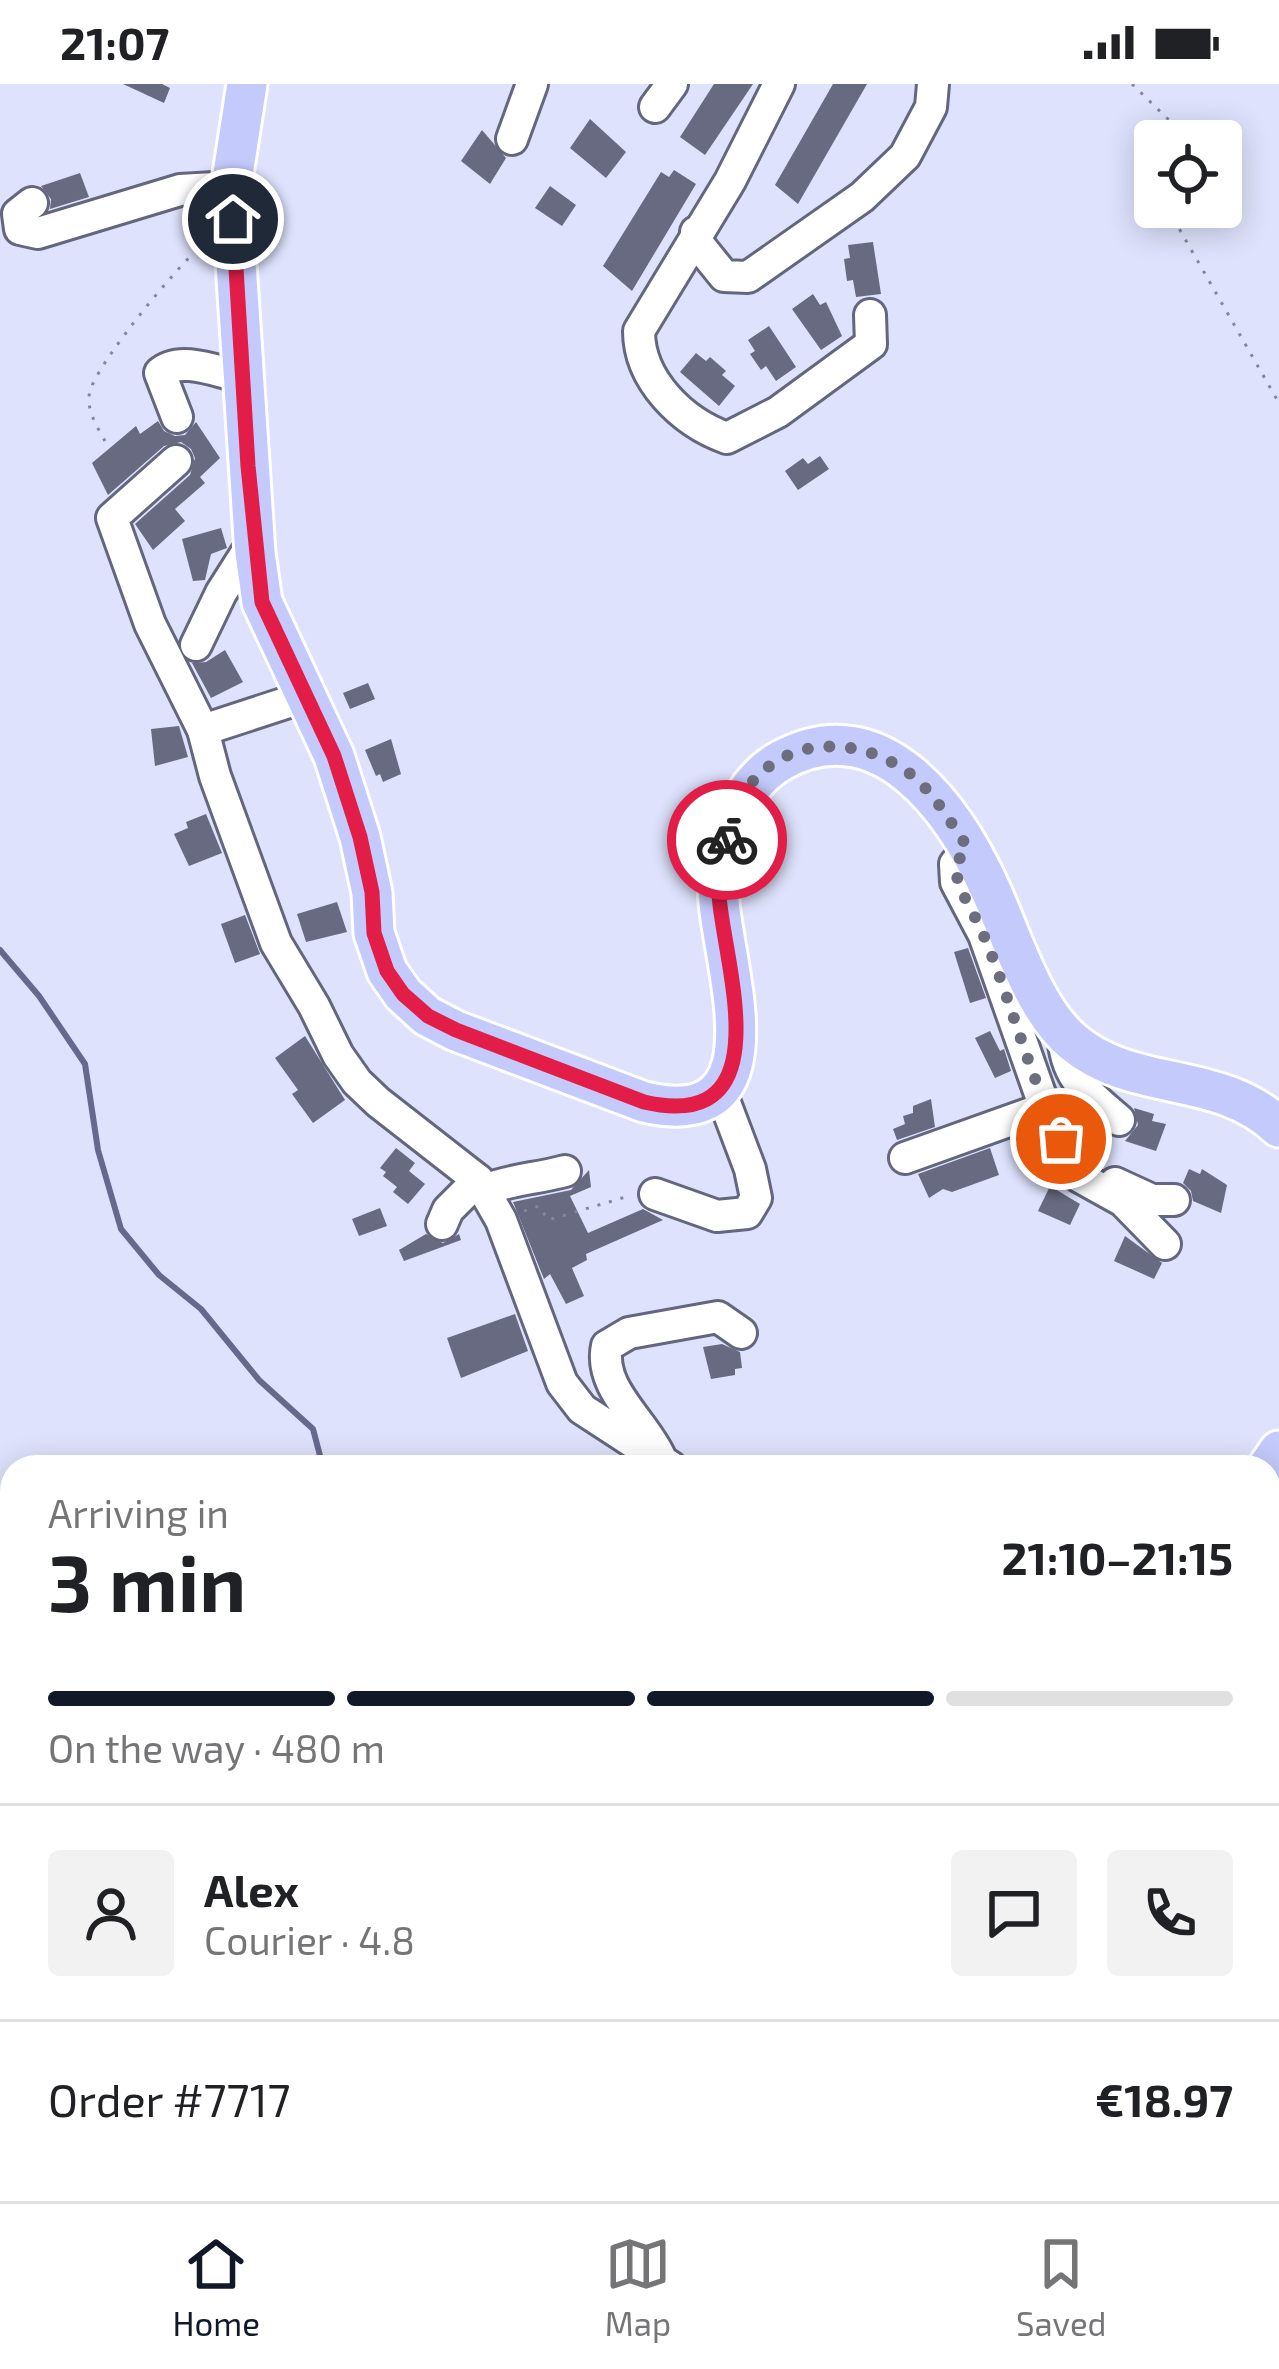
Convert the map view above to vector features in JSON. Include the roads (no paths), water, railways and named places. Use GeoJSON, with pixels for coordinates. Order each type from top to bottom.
{"type":"FeatureCollection","features":[{"type":"Feature","properties":{"kind":"main road"},"geometry":{"type":"LineString","coordinates":[[248,84],[230,187],[262,602],[334,756],[360,837],[372,892],[374,933],[387,971],[403,994],[428,1016],[456,1030],[644,1102],[684,1108],[707,1098],[731,1070],[737,1039],[719,901],[723,851],[738,808],[754,780],[781,760],[816,746],[859,746],[914,776],[968,848],[1028,977],[1064,1033],[1106,1065],[1231,1094],[1261,1110],[1279,1127]]}},
{"type":"Feature","properties":{"kind":"street"},"geometry":{"type":"LineString","coordinates":[[512,139],[532,84]]}},
{"type":"Feature","properties":{"kind":"street"},"geometry":{"type":"LineString","coordinates":[[778,84],[730,181],[639,331],[639,353],[652,381],[704,430],[727,438],[778,412],[872,344],[871,315]]}},
{"type":"Feature","properties":{"kind":"street"},"geometry":{"type":"LineString","coordinates":[[696,232],[699,245],[724,275],[748,277],[862,197],[904,156],[931,107],[933,84]]}},
{"type":"Feature","properties":{"kind":"street"},"geometry":{"type":"LineString","coordinates":[[32,202],[18,214],[20,229],[38,233],[180,190],[230,187]]}},
{"type":"Feature","properties":{"kind":"street"},"geometry":{"type":"LineString","coordinates":[[177,416],[160,373],[166,366],[183,364],[242,377]]}},
{"type":"Feature","properties":{"kind":"street"},"geometry":{"type":"LineString","coordinates":[[176,461],[112,518],[150,624],[203,730],[215,776],[277,944],[357,1082],[481,1185],[501,1220],[562,1383],[593,1417],[651,1455]]}},
{"type":"Feature","properties":{"kind":"street"},"geometry":{"type":"LineString","coordinates":[[196,645],[254,541]]}},
{"type":"Feature","properties":{"kind":"street"},"geometry":{"type":"LineString","coordinates":[[203,730],[304,697]]}},
{"type":"Feature","properties":{"kind":"street"},"geometry":{"type":"LineString","coordinates":[[968,848],[955,864],[956,882],[984,935],[1045,1108],[1078,1176],[1123,1201],[1165,1244]]}},
{"type":"Feature","properties":{"kind":"street"},"geometry":{"type":"LineString","coordinates":[[1064,1033],[1066,1062],[1078,1084],[1119,1120]]}},
{"type":"Feature","properties":{"kind":"street"},"geometry":{"type":"LineString","coordinates":[[655,1194],[717,1216],[747,1213],[756,1198],[719,1087]]}},
{"type":"Feature","properties":{"kind":"street"},"geometry":{"type":"LineString","coordinates":[[905,1158],[1045,1108]]}},
{"type":"Feature","properties":{"kind":"street"},"geometry":{"type":"LineString","coordinates":[[1072,1163],[1152,1200],[1174,1200]]}},
{"type":"Feature","properties":{"kind":"street"},"geometry":{"type":"LineString","coordinates":[[442,1224],[448,1210],[481,1185],[514,1178],[526,1182],[565,1171]]}},
{"type":"Feature","properties":{"kind":"street"},"geometry":{"type":"LineString","coordinates":[[661,1455],[608,1377],[603,1362],[607,1346],[628,1333],[718,1317],[741,1333]]}},
{"type":"Feature","properties":{"kind":"waterway"},"geometry":{"type":"LineString","coordinates":[[0,950],[39,996],[85,1064],[98,1150],[121,1229],[159,1275],[201,1309],[259,1380],[313,1429],[320,1455]]}}]}
